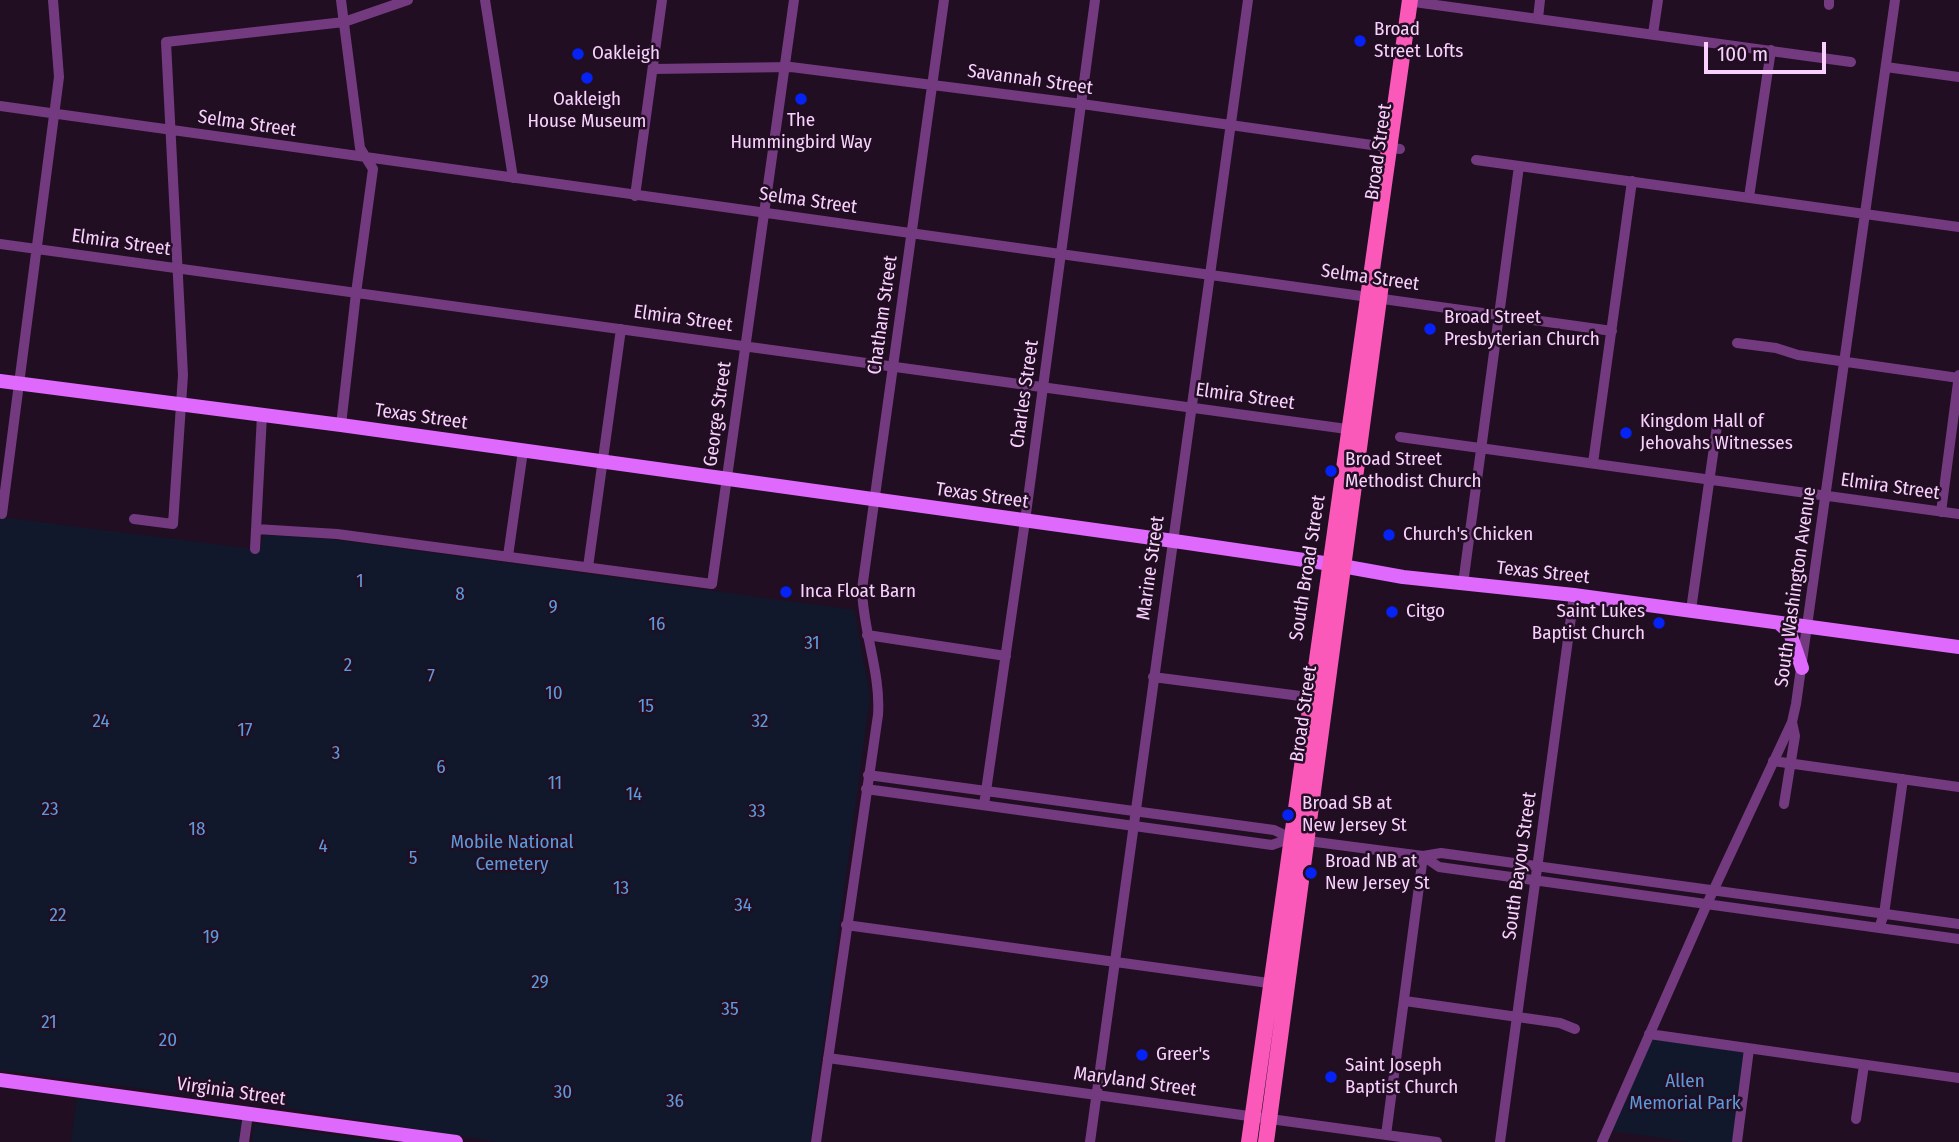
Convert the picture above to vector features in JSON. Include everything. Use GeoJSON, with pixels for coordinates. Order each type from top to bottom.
{"type":"FeatureCollection","features":[{"type":"Feature","properties":{"kind":"main road","name":"Broad Street"},"geometry":{"type":"LineString","coordinates":[[1266,1142],[1279,984],[1308,841],[1311,756],[1413,1]]}},
{"type":"Feature","properties":{"kind":"main road"},"geometry":{"type":"LineString","coordinates":[[1249,1142],[1279,984],[1291,838],[1311,756]]}},
{"type":"Feature","properties":{"kind":"street"},"geometry":{"type":"LineString","coordinates":[[2,514],[59,77],[53,0]]}},
{"type":"Feature","properties":{"kind":"street"},"geometry":{"type":"LineString","coordinates":[[341,0],[360,148],[373,169],[341,425]]}},
{"type":"Feature","properties":{"kind":"street"},"geometry":{"type":"LineString","coordinates":[[134,519],[173,524],[183,375],[166,42],[344,22],[408,0]]}},
{"type":"Feature","properties":{"kind":"street"},"geometry":{"type":"LineString","coordinates":[[485,0],[513,178]]}},
{"type":"Feature","properties":{"kind":"street"},"geometry":{"type":"LineString","coordinates":[[635,196],[662,0]]}},
{"type":"Feature","properties":{"kind":"street","name":"George Street"},"geometry":{"type":"LineString","coordinates":[[588,567],[712,584],[794,0]]}},
{"type":"Feature","properties":{"kind":"street","name":"Chatham Street"},"geometry":{"type":"LineString","coordinates":[[816,1142],[879,698],[867,635],[862,589],[944,0]]}},
{"type":"Feature","properties":{"kind":"street","name":"Charles Street"},"geometry":{"type":"LineString","coordinates":[[984,805],[1044,387],[1095,0]]}},
{"type":"Feature","properties":{"kind":"street","name":"Marine Street"},"geometry":{"type":"LineString","coordinates":[[1090,1142],[1248,0]]}},
{"type":"Feature","properties":{"kind":"street"},"geometry":{"type":"LineString","coordinates":[[1538,18],[1540,0]]}},
{"type":"Feature","properties":{"kind":"street"},"geometry":{"type":"LineString","coordinates":[[1653,34],[1658,0]]}},
{"type":"Feature","properties":{"kind":"street","name":"South Washington Avenue"},"geometry":{"type":"LineString","coordinates":[[1602,1142],[1713,890],[1792,722],[1827,496],[1895,0]]}},
{"type":"Feature","properties":{"kind":"street"},"geometry":{"type":"LineString","coordinates":[[1413,1],[1851,62]]}},
{"type":"Feature","properties":{"kind":"street"},"geometry":{"type":"LineString","coordinates":[[1749,197],[1770,50]]}},
{"type":"Feature","properties":{"kind":"street","name":"Savannah Street"},"geometry":{"type":"LineString","coordinates":[[653,69],[784,66],[1395,148]]}},
{"type":"Feature","properties":{"kind":"street"},"geometry":{"type":"LineString","coordinates":[[1886,67],[1959,77]]}},
{"type":"Feature","properties":{"kind":"street","name":"Selma Street"},"geometry":{"type":"LineString","coordinates":[[0,106],[1612,331]]}},
{"type":"Feature","properties":{"kind":"street"},"geometry":{"type":"LineString","coordinates":[[1476,160],[1959,228]]}},
{"type":"Feature","properties":{"kind":"street"},"geometry":{"type":"LineString","coordinates":[[1463,584],[1519,166]]}},
{"type":"Feature","properties":{"kind":"street"},"geometry":{"type":"LineString","coordinates":[[1593,463],[1632,181]]}},
{"type":"Feature","properties":{"kind":"street","name":"Elmira Street"},"geometry":{"type":"LineString","coordinates":[[0,244],[1355,430]]}},
{"type":"Feature","properties":{"kind":"street"},"geometry":{"type":"LineString","coordinates":[[256,528],[337,534],[588,567],[621,328]]}},
{"type":"Feature","properties":{"kind":"street"},"geometry":{"type":"LineString","coordinates":[[1737,343],[1845,362],[1959,377],[1941,512]]}},
{"type":"Feature","properties":{"kind":"street","name":"Texas Street"},"geometry":{"type":"LineString","coordinates":[[0,381],[341,425],[1172,541],[1371,572],[1574,595],[1959,647]]}},
{"type":"Feature","properties":{"kind":"street"},"geometry":{"type":"LineString","coordinates":[[255,549],[262,415]]}},
{"type":"Feature","properties":{"kind":"street"},"geometry":{"type":"LineString","coordinates":[[1691,610],[1717,426]]}},
{"type":"Feature","properties":{"kind":"street","name":"Elmira Street"},"geometry":{"type":"LineString","coordinates":[[1400,437],[1959,514]]}},
{"type":"Feature","properties":{"kind":"street"},"geometry":{"type":"LineString","coordinates":[[508,556],[523,451]]}},
{"type":"Feature","properties":{"kind":"street","name":"South Bayou Street"},"geometry":{"type":"LineString","coordinates":[[1500,1142],[1574,595]]}},
{"type":"Feature","properties":{"kind":"street"},"geometry":{"type":"LineString","coordinates":[[1778,622],[1790,633],[1802,668]]}},
{"type":"Feature","properties":{"kind":"street"},"geometry":{"type":"LineString","coordinates":[[867,635],[1006,656]]}},
{"type":"Feature","properties":{"kind":"street"},"geometry":{"type":"LineString","coordinates":[[1153,677],[1319,698]]}},
{"type":"Feature","properties":{"kind":"street"},"geometry":{"type":"LineString","coordinates":[[1784,804],[1795,736],[1792,722]]}},
{"type":"Feature","properties":{"kind":"street"},"geometry":{"type":"LineString","coordinates":[[1773,761],[1959,787]]}},
{"type":"Feature","properties":{"kind":"street"},"geometry":{"type":"LineString","coordinates":[[868,775],[1275,830],[1291,838],[1308,841],[1423,856],[1441,853],[1959,924]]}},
{"type":"Feature","properties":{"kind":"street"},"geometry":{"type":"LineString","coordinates":[[1879,928],[1884,914],[1903,779]]}},
{"type":"Feature","properties":{"kind":"street"},"geometry":{"type":"LineString","coordinates":[[866,789],[1272,845],[1291,838]]}},
{"type":"Feature","properties":{"kind":"street"},"geometry":{"type":"LineString","coordinates":[[1423,856],[1439,867],[1959,939]]}},
{"type":"Feature","properties":{"kind":"street"},"geometry":{"type":"LineString","coordinates":[[1386,1135],[1423,856]]}},
{"type":"Feature","properties":{"kind":"street"},"geometry":{"type":"LineString","coordinates":[[1657,897],[1659,884]]}},
{"type":"Feature","properties":{"kind":"street"},"geometry":{"type":"LineString","coordinates":[[1773,913],[1775,899]]}},
{"type":"Feature","properties":{"kind":"street"},"geometry":{"type":"LineString","coordinates":[[846,925],[1279,984]]}},
{"type":"Feature","properties":{"kind":"street"},"geometry":{"type":"LineString","coordinates":[[1405,1001],[1560,1023],[1574,1029]]}},
{"type":"Feature","properties":{"kind":"street"},"geometry":{"type":"LineString","coordinates":[[1649,1034],[1959,1078]]}},
{"type":"Feature","properties":{"kind":"street"},"geometry":{"type":"LineString","coordinates":[[1737,1142],[1749,1049]]}},
{"type":"Feature","properties":{"kind":"street","name":"Maryland Street"},"geometry":{"type":"LineString","coordinates":[[828,1058],[1437,1142]]}},
{"type":"Feature","properties":{"kind":"street"},"geometry":{"type":"LineString","coordinates":[[1856,1119],[1864,1065]]}},
{"type":"Feature","properties":{"kind":"street","name":"Virginia Street"},"geometry":{"type":"LineString","coordinates":[[0,1080],[456,1142]]}},
{"type":"Feature","properties":{"kind":"street"},"geometry":{"type":"LineString","coordinates":[[244,1142],[248,1114]]}},
{"type":"Feature","properties":{"kind":"green space","name":"Mobile National Cemetery"},"geometry":{"type":"Polygon","coordinates":[[[0,517],[260,550],[263,535],[329,539],[854,610],[870,696],[810,1142],[497,1142],[267,1105],[0,1070],[0,517]]]}},
{"type":"Feature","properties":{"kind":"green space","name":"Allen Memorial Park"},"geometry":{"type":"Polygon","coordinates":[[[1652,1039],[1745,1052],[1733,1142],[1690,1142],[1612,1131],[1652,1039]]]}},
{"type":"Feature","properties":{"kind":"green space"},"geometry":{"type":"Polygon","coordinates":[[[77,1098],[242,1122],[239,1142],[71,1142],[77,1098]]]}},
{"type":"Feature","properties":{"kind":"green space"},"geometry":{"type":"Polygon","coordinates":[[[254,1124],[385,1142],[252,1142],[254,1124]]]}},
{"type":"Feature","properties":{"kind":"place","name":"Broad Street Lofts"},"geometry":{"type":"Point","coordinates":[1360,41]}},
{"type":"Feature","properties":{"kind":"place","name":"Oakleigh"},"geometry":{"type":"Point","coordinates":[578,54]}},
{"type":"Feature","properties":{"kind":"place","name":"Oakleigh House Museum"},"geometry":{"type":"Point","coordinates":[587,78]}},
{"type":"Feature","properties":{"kind":"place","name":"The Hummingbird Way"},"geometry":{"type":"Point","coordinates":[801,99]}},
{"type":"Feature","properties":{"kind":"place","name":"Broad Street Presbyterian Church"},"geometry":{"type":"Point","coordinates":[1430,329]}},
{"type":"Feature","properties":{"kind":"place","name":"Kingdom Hall of Jehovahs Witnesses"},"geometry":{"type":"Point","coordinates":[1626,433]}},
{"type":"Feature","properties":{"kind":"place","name":"Broad Street Methodist Church"},"geometry":{"type":"Point","coordinates":[1331,471]}},
{"type":"Feature","properties":{"kind":"place","name":"Church's Chicken"},"geometry":{"type":"Point","coordinates":[1389,535]}},
{"type":"Feature","properties":{"kind":"place","name":"Inca Float Barn"},"geometry":{"type":"Point","coordinates":[786,592]}},
{"type":"Feature","properties":{"kind":"place","name":"Citgo"},"geometry":{"type":"Point","coordinates":[1392,612]}},
{"type":"Feature","properties":{"kind":"place","name":"Saint Lukes Baptist Church"},"geometry":{"type":"Point","coordinates":[1659,623]}},
{"type":"Feature","properties":{"kind":"place","name":"Broad SB at New Jersey St"},"geometry":{"type":"Point","coordinates":[1288,815]}},
{"type":"Feature","properties":{"kind":"place","name":"Broad NB at New Jersey St"},"geometry":{"type":"Point","coordinates":[1311,873]}},
{"type":"Feature","properties":{"kind":"place","name":"Greer's"},"geometry":{"type":"Point","coordinates":[1142,1055]}},
{"type":"Feature","properties":{"kind":"place","name":"Saint Joseph Baptist Church"},"geometry":{"type":"Point","coordinates":[1331,1077]}},
{"type":"Feature","properties":{"kind":"park label","name":"1"},"geometry":{"type":"Point","coordinates":[360,582]}},
{"type":"Feature","properties":{"kind":"park label","name":"8"},"geometry":{"type":"Point","coordinates":[460,595]}},
{"type":"Feature","properties":{"kind":"park label","name":"9"},"geometry":{"type":"Point","coordinates":[553,608]}},
{"type":"Feature","properties":{"kind":"park label","name":"16"},"geometry":{"type":"Point","coordinates":[657,625]}},
{"type":"Feature","properties":{"kind":"park label","name":"31"},"geometry":{"type":"Point","coordinates":[812,644]}},
{"type":"Feature","properties":{"kind":"park label","name":"2"},"geometry":{"type":"Point","coordinates":[348,666]}},
{"type":"Feature","properties":{"kind":"park label","name":"7"},"geometry":{"type":"Point","coordinates":[431,677]}},
{"type":"Feature","properties":{"kind":"park label","name":"10"},"geometry":{"type":"Point","coordinates":[554,694]}},
{"type":"Feature","properties":{"kind":"park label","name":"15"},"geometry":{"type":"Point","coordinates":[646,707]}},
{"type":"Feature","properties":{"kind":"park label","name":"24"},"geometry":{"type":"Point","coordinates":[101,722]}},
{"type":"Feature","properties":{"kind":"park label","name":"32"},"geometry":{"type":"Point","coordinates":[760,722]}},
{"type":"Feature","properties":{"kind":"park label","name":"17"},"geometry":{"type":"Point","coordinates":[245,731]}},
{"type":"Feature","properties":{"kind":"park label","name":"3"},"geometry":{"type":"Point","coordinates":[336,754]}},
{"type":"Feature","properties":{"kind":"park label","name":"6"},"geometry":{"type":"Point","coordinates":[441,768]}},
{"type":"Feature","properties":{"kind":"park label","name":"11"},"geometry":{"type":"Point","coordinates":[555,784]}},
{"type":"Feature","properties":{"kind":"park label","name":"14"},"geometry":{"type":"Point","coordinates":[634,795]}},
{"type":"Feature","properties":{"kind":"park label","name":"23"},"geometry":{"type":"Point","coordinates":[50,810]}},
{"type":"Feature","properties":{"kind":"park label","name":"33"},"geometry":{"type":"Point","coordinates":[757,812]}},
{"type":"Feature","properties":{"kind":"park label","name":"18"},"geometry":{"type":"Point","coordinates":[197,830]}},
{"type":"Feature","properties":{"kind":"park label","name":"4"},"geometry":{"type":"Point","coordinates":[323,847]}},
{"type":"Feature","properties":{"kind":"park label","name":"5"},"geometry":{"type":"Point","coordinates":[413,859]}},
{"type":"Feature","properties":{"kind":"park label","name":"13"},"geometry":{"type":"Point","coordinates":[621,889]}},
{"type":"Feature","properties":{"kind":"park label","name":"34"},"geometry":{"type":"Point","coordinates":[743,906]}},
{"type":"Feature","properties":{"kind":"park label","name":"22"},"geometry":{"type":"Point","coordinates":[58,916]}},
{"type":"Feature","properties":{"kind":"park label","name":"19"},"geometry":{"type":"Point","coordinates":[211,938]}},
{"type":"Feature","properties":{"kind":"park label","name":"29"},"geometry":{"type":"Point","coordinates":[540,983]}},
{"type":"Feature","properties":{"kind":"park label","name":"35"},"geometry":{"type":"Point","coordinates":[730,1010]}},
{"type":"Feature","properties":{"kind":"park label","name":"21"},"geometry":{"type":"Point","coordinates":[49,1023]}},
{"type":"Feature","properties":{"kind":"park label","name":"20"},"geometry":{"type":"Point","coordinates":[168,1041]}},
{"type":"Feature","properties":{"kind":"park label","name":"30"},"geometry":{"type":"Point","coordinates":[563,1093]}},
{"type":"Feature","properties":{"kind":"park label","name":"36"},"geometry":{"type":"Point","coordinates":[675,1102]}}]}
